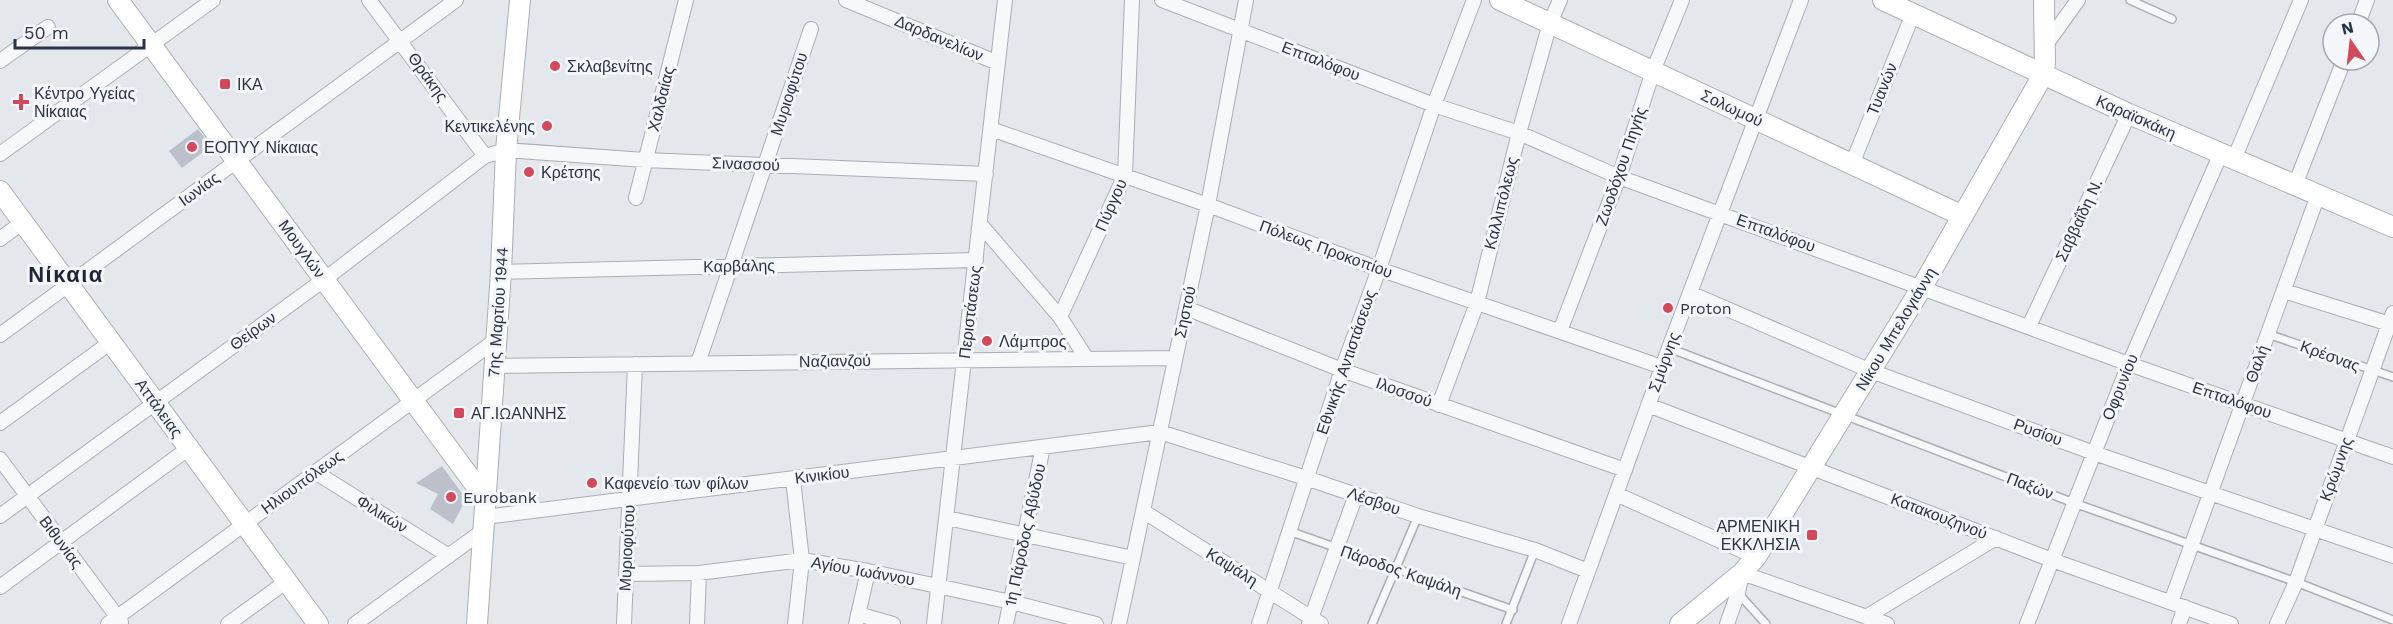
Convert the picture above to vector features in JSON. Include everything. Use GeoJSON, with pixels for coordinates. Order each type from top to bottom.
{"type":"FeatureCollection","features":[{"type":"Feature","properties":{"kind":"street","name":"Μουγλών"},"geometry":{"type":"LineString","coordinates":[[118,0],[414,400],[485,515]]}},
{"type":"Feature","properties":{"kind":"street"},"geometry":{"type":"LineString","coordinates":[[0,154],[213,0]]}},
{"type":"Feature","properties":{"kind":"street","name":"Θράκης"},"geometry":{"type":"LineString","coordinates":[[369,0],[401,40],[485,156]]}},
{"type":"Feature","properties":{"kind":"street","name":"Ιωνίας"},"geometry":{"type":"LineString","coordinates":[[0,335],[456,0]]}},
{"type":"Feature","properties":{"kind":"street","name":"7ης Μαρτίου 1944"},"geometry":{"type":"LineString","coordinates":[[477,624],[501,272],[506,150],[520,0]]}},
{"type":"Feature","properties":{"kind":"street","name":"Χαλδαίας"},"geometry":{"type":"LineString","coordinates":[[636,198],[686,0]]}},
{"type":"Feature","properties":{"kind":"street","name":"Δαρδανελίων"},"geometry":{"type":"LineString","coordinates":[[846,0],[998,63]]}},
{"type":"Feature","properties":{"kind":"street","name":"Περιστάσεως"},"geometry":{"type":"LineString","coordinates":[[934,624],[1005,0]]}},
{"type":"Feature","properties":{"kind":"street","name":"Πύργου"},"geometry":{"type":"LineString","coordinates":[[1060,317],[1125,176],[1132,0]]}},
{"type":"Feature","properties":{"kind":"street","name":"Επταλόφου"},"geometry":{"type":"LineString","coordinates":[[1162,0],[1434,105],[1519,133],[1619,177],[2129,364],[2393,457]]}},
{"type":"Feature","properties":{"kind":"street","name":"Σηστού"},"geometry":{"type":"LineString","coordinates":[[1119,624],[1208,205],[1246,0]]}},
{"type":"Feature","properties":{"kind":"street","name":"Εθνικής Αντιστάσεως"},"geometry":{"type":"LineString","coordinates":[[1258,624],[1342,370],[1379,269],[1434,105],[1474,0]]}},
{"type":"Feature","properties":{"kind":"street","name":"Σολωμού"},"geometry":{"type":"LineString","coordinates":[[1500,0],[1963,216]]}},
{"type":"Feature","properties":{"kind":"street","name":"Καλλιπόλεως"},"geometry":{"type":"LineString","coordinates":[[1439,405],[1476,303],[1519,133],[1550,23],[1560,0]]}},
{"type":"Feature","properties":{"kind":"street","name":"Ζωοδόχου Πηγής"},"geometry":{"type":"LineString","coordinates":[[1560,331],[1619,177],[1653,71],[1682,0]]}},
{"type":"Feature","properties":{"kind":"street","name":"Σμύρνης"},"geometry":{"type":"LineString","coordinates":[[1569,624],[1669,348],[1802,0]]}},
{"type":"Feature","properties":{"kind":"street","name":"Καραϊσκάκη"},"geometry":{"type":"LineString","coordinates":[[1883,0],[2129,114],[2393,227]]}},
{"type":"Feature","properties":{"kind":"street","name":"Νίκου Μπελογιάννη"},"geometry":{"type":"LineString","coordinates":[[1680,624],[1742,573],[1756,557],[1922,288],[2043,75],[2044,0]]}},
{"type":"Feature","properties":{"kind":"street"},"geometry":{"type":"LineString","coordinates":[[2045,46],[2078,0]]}},
{"type":"Feature","properties":{"kind":"street","name":"Οφρυνίου"},"geometry":{"type":"LineString","coordinates":[[2027,624],[2129,364],[2301,0]]}},
{"type":"Feature","properties":{"kind":"street","name":"Τυανών"},"geometry":{"type":"LineString","coordinates":[[1852,164],[1913,14]]}},
{"type":"Feature","properties":{"kind":"street"},"geometry":{"type":"LineString","coordinates":[[0,61],[48,27]]}},
{"type":"Feature","properties":{"kind":"street","name":"Μυριοφύτου"},"geometry":{"type":"LineString","coordinates":[[698,363],[811,29]]}},
{"type":"Feature","properties":{"kind":"street"},"geometry":{"type":"LineString","coordinates":[[2295,185],[2339,72]]}},
{"type":"Feature","properties":{"kind":"street","name":"Σαββαΐδη Ν."},"geometry":{"type":"LineString","coordinates":[[2030,326],[2129,114]]}},
{"type":"Feature","properties":{"kind":"street","name":"Πόλεως Προκοπίου"},"geometry":{"type":"LineString","coordinates":[[991,129],[1208,205],[1379,269],[1662,367]]}},
{"type":"Feature","properties":{"kind":"street","name":"Θείρων"},"geometry":{"type":"LineString","coordinates":[[0,516],[325,279],[485,156],[506,150]]}},
{"type":"Feature","properties":{"kind":"street","name":"Σινασσού"},"geometry":{"type":"LineString","coordinates":[[506,150],[645,160],[986,174]]}},
{"type":"Feature","properties":{"kind":"street","name":"Αττάλειας"},"geometry":{"type":"LineString","coordinates":[[0,191],[318,624]]}},
{"type":"Feature","properties":{"kind":"street","name":"Θαλή"},"geometry":{"type":"LineString","coordinates":[[2171,602],[2318,195]]}},
{"type":"Feature","properties":{"kind":"street"},"geometry":{"type":"LineString","coordinates":[[0,239],[22,222]]}},
{"type":"Feature","properties":{"kind":"street"},"geometry":{"type":"LineString","coordinates":[[980,224],[1060,317],[1088,359]]}},
{"type":"Feature","properties":{"kind":"street","name":"Καρβάλης"},"geometry":{"type":"LineString","coordinates":[[501,272],[976,260]]}},
{"type":"Feature","properties":{"kind":"street"},"geometry":{"type":"LineString","coordinates":[[2284,291],[2391,320]]}},
{"type":"Feature","properties":{"kind":"street","name":"Ρυσίου"},"geometry":{"type":"LineString","coordinates":[[1690,293],[1871,371],[2094,453],[2315,527],[2393,556]]}},
{"type":"Feature","properties":{"kind":"street","name":"Ιλοσσού"},"geometry":{"type":"LineString","coordinates":[[1186,308],[1342,370],[1625,470]]}},
{"type":"Feature","properties":{"kind":"street","name":"Κρώμνης"},"geometry":{"type":"LineString","coordinates":[[2277,624],[2296,582],[2391,320]]}},
{"type":"Feature","properties":{"kind":"street","name":"Ηλιουπόλεως"},"geometry":{"type":"LineString","coordinates":[[116,622],[244,524],[496,340]]}},
{"type":"Feature","properties":{"kind":"street"},"geometry":{"type":"LineString","coordinates":[[0,423],[111,342]]}},
{"type":"Feature","properties":{"kind":"street","name":"Ναζιανζού"},"geometry":{"type":"LineString","coordinates":[[495,366],[1175,358]]}},
{"type":"Feature","properties":{"kind":"street","name":"Μυριοφύτου"},"geometry":{"type":"LineString","coordinates":[[624,624],[635,364]]}},
{"type":"Feature","properties":{"kind":"street","name":"Κατακουζηνού"},"geometry":{"type":"LineString","coordinates":[[1648,405],[2052,560],[2231,624]]}},
{"type":"Feature","properties":{"kind":"street","name":"Κινικίου"},"geometry":{"type":"LineString","coordinates":[[485,515],[630,500],[1160,432]]}},
{"type":"Feature","properties":{"kind":"street","name":"Λέσβου"},"geometry":{"type":"LineString","coordinates":[[1160,432],[1418,516],[1535,550],[1588,571]]}},
{"type":"Feature","properties":{"kind":"street","name":"1η Πάροδος Αβύδου"},"geometry":{"type":"LineString","coordinates":[[1006,624],[1043,447]]}},
{"type":"Feature","properties":{"kind":"street"},"geometry":{"type":"LineString","coordinates":[[0,587],[189,448]]}},
{"type":"Feature","properties":{"kind":"street","name":"Βιθυνίας"},"geometry":{"type":"LineString","coordinates":[[0,459],[116,622]]}},
{"type":"Feature","properties":{"kind":"street","name":"Φιλικών"},"geometry":{"type":"LineString","coordinates":[[315,472],[448,556]]}},
{"type":"Feature","properties":{"kind":"street"},"geometry":{"type":"LineString","coordinates":[[793,479],[802,560],[795,624]]}},
{"type":"Feature","properties":{"kind":"street"},"geometry":{"type":"LineString","coordinates":[[1616,494],[1756,557]]}},
{"type":"Feature","properties":{"kind":"street"},"geometry":{"type":"LineString","coordinates":[[1314,622],[1356,495]]}},
{"type":"Feature","properties":{"kind":"street","name":"Καψάλη"},"geometry":{"type":"LineString","coordinates":[[1143,511],[1270,590],[1314,622]]}},
{"type":"Feature","properties":{"kind":"street"},"geometry":{"type":"LineString","coordinates":[[356,624],[448,556],[485,515]]}},
{"type":"Feature","properties":{"kind":"street"},"geometry":{"type":"LineString","coordinates":[[946,518],[1133,558]]}},
{"type":"Feature","properties":{"kind":"street"},"geometry":{"type":"LineString","coordinates":[[1866,617],[1996,538]]}},
{"type":"Feature","properties":{"kind":"street","name":"Αγίου Ιωάννου"},"geometry":{"type":"LineString","coordinates":[[626,574],[699,573],[802,560],[868,570],[1011,602],[1096,624]]}},
{"type":"Feature","properties":{"kind":"street"},"geometry":{"type":"LineString","coordinates":[[868,570],[857,619],[893,624]]}},
{"type":"Feature","properties":{"kind":"street"},"geometry":{"type":"LineString","coordinates":[[697,624],[699,573]]}},
{"type":"Feature","properties":{"kind":"street"},"geometry":{"type":"LineString","coordinates":[[1727,624],[1738,593],[1742,573],[1887,624]]}},
{"type":"Feature","properties":{"kind":"street"},"geometry":{"type":"LineString","coordinates":[[228,624],[287,581]]}},
{"type":"Feature","properties":{"kind":"street"},"geometry":{"type":"LineString","coordinates":[[2180,624],[2185,607]]}},
{"type":"Feature","properties":{"kind":"lane"},"geometry":{"type":"LineString","coordinates":[[2130,0],[2172,20]]}},
{"type":"Feature","properties":{"kind":"lane","name":"Κρέσνας"},"geometry":{"type":"LineString","coordinates":[[2268,334],[2393,377]]}},
{"type":"Feature","properties":{"kind":"lane","name":"Παξών"},"geometry":{"type":"LineString","coordinates":[[1669,348],[2074,503],[2296,582],[2393,620]]}},
{"type":"Feature","properties":{"kind":"lane"},"geometry":{"type":"LineString","coordinates":[[1372,624],[1418,516]]}},
{"type":"Feature","properties":{"kind":"lane","name":"Πάροδος Καψάλη"},"geometry":{"type":"LineString","coordinates":[[1289,531],[1513,610]]}},
{"type":"Feature","properties":{"kind":"lane"},"geometry":{"type":"LineString","coordinates":[[1506,624],[1535,550]]}},
{"type":"Feature","properties":{"kind":"lane"},"geometry":{"type":"LineString","coordinates":[[1738,593],[1766,624]]}},
{"type":"Feature","properties":{"kind":"building","name":"ΕΟΠΥΥ Νίκαιας"},"geometry":{"type":"Polygon","coordinates":[[[198,129],[211,146],[182,168],[169,151],[198,129]]]}},
{"type":"Feature","properties":{"kind":"building","name":"Eurobank"},"geometry":{"type":"Polygon","coordinates":[[[442,466],[466,499],[453,524],[430,509],[438,494],[416,483],[442,466]]]}},
{"type":"Feature","properties":{"kind":"place","name":"Σκλαβενίτης"},"geometry":{"type":"Point","coordinates":[555,66]}},
{"type":"Feature","properties":{"kind":"place","name":"ΙΚΑ"},"geometry":{"type":"Point","coordinates":[225,84]}},
{"type":"Feature","properties":{"kind":"place","name":"Κέντρο Υγείας Νίκαιας"},"geometry":{"type":"Point","coordinates":[21,102]}},
{"type":"Feature","properties":{"kind":"place","name":"Κεντικελένης"},"geometry":{"type":"Point","coordinates":[547,126]}},
{"type":"Feature","properties":{"kind":"place","name":"ΕΟΠΥΥ Νίκαιας"},"geometry":{"type":"Point","coordinates":[192,147]}},
{"type":"Feature","properties":{"kind":"place","name":"Κρέτσης"},"geometry":{"type":"Point","coordinates":[529,172]}},
{"type":"Feature","properties":{"kind":"place","name":"Proton"},"geometry":{"type":"Point","coordinates":[1668,308]}},
{"type":"Feature","properties":{"kind":"place","name":"Λάμπρος"},"geometry":{"type":"Point","coordinates":[987,341]}},
{"type":"Feature","properties":{"kind":"place","name":"ΑΓ.ΙΩΑΝΝΗΣ"},"geometry":{"type":"Point","coordinates":[459,413]}},
{"type":"Feature","properties":{"kind":"place","name":"Καφενείο των φίλων"},"geometry":{"type":"Point","coordinates":[592,483]}},
{"type":"Feature","properties":{"kind":"place","name":"Eurobank"},"geometry":{"type":"Point","coordinates":[451,497]}},
{"type":"Feature","properties":{"kind":"place","name":"ΑΡΜΕΝΙΚΗ ΕΚΚΛΗΣΙΑ"},"geometry":{"type":"Point","coordinates":[1812,535]}},
{"type":"Feature","properties":{"kind":"district","name":"Νίκαια"},"geometry":{"type":"Point","coordinates":[66,274]}}]}
